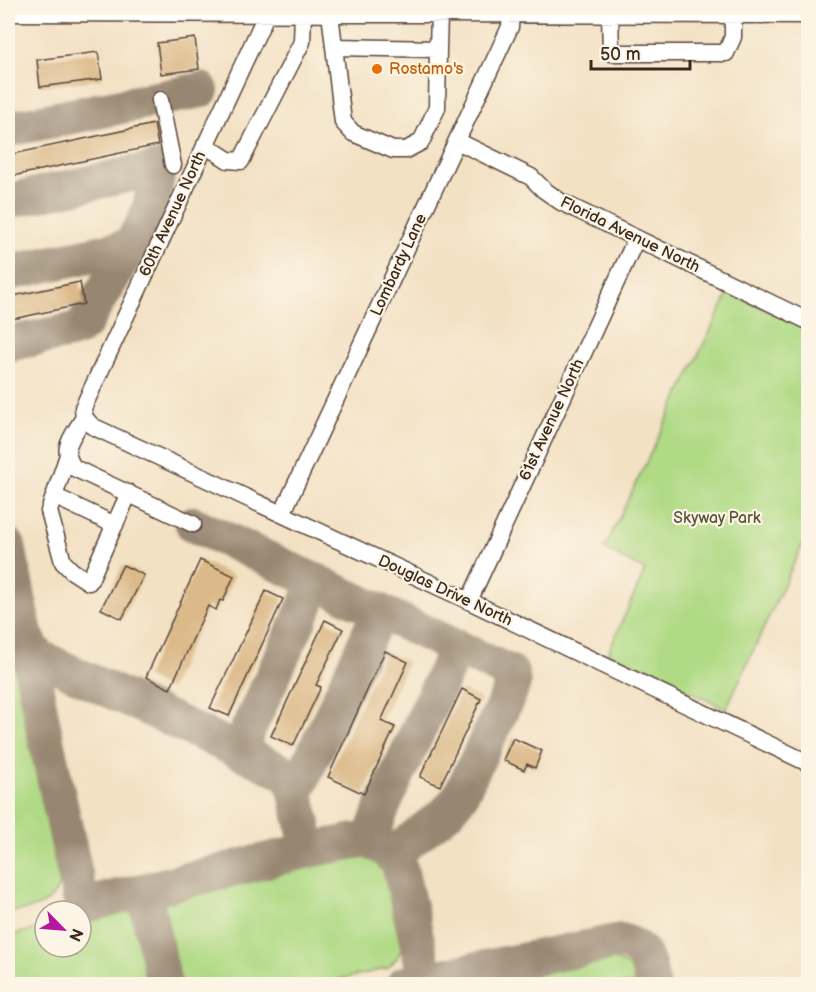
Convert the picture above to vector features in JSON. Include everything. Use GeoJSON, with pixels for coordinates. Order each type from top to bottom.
{"type":"FeatureCollection","features":[{"type":"Feature","properties":{"kind":"street"},"geometry":{"type":"LineString","coordinates":[[8,13],[808,15]]}},
{"type":"Feature","properties":{"kind":"street","name":"60th Avenue North"},"geometry":{"type":"LineString","coordinates":[[115,525],[88,582],[63,562],[49,512],[67,458],[66,450],[84,417],[83,408],[267,13]]}},
{"type":"Feature","properties":{"kind":"street"},"geometry":{"type":"LineString","coordinates":[[205,145],[228,160],[241,161],[302,42],[303,13]]}},
{"type":"Feature","properties":{"kind":"street"},"geometry":{"type":"LineString","coordinates":[[330,13],[343,122],[352,133],[393,150],[406,150],[421,142],[437,108],[439,14]]}},
{"type":"Feature","properties":{"kind":"street","name":"Lombardy Lane"},"geometry":{"type":"LineString","coordinates":[[282,514],[510,27],[511,14]]}},
{"type":"Feature","properties":{"kind":"street"},"geometry":{"type":"LineString","coordinates":[[610,14],[611,52],[726,53],[733,37],[733,15]]}},
{"type":"Feature","properties":{"kind":"street"},"geometry":{"type":"LineString","coordinates":[[334,46],[438,49]]}},
{"type":"Feature","properties":{"kind":"street"},"geometry":{"type":"LineString","coordinates":[[160,100],[166,167],[192,173]]}},
{"type":"Feature","properties":{"kind":"street","name":"Florida Avenue North"},"geometry":{"type":"LineString","coordinates":[[457,141],[531,177],[561,202],[808,321]]}},
{"type":"Feature","properties":{"kind":"street","name":"61st Avenue North"},"geometry":{"type":"LineString","coordinates":[[469,601],[636,239]]}},
{"type":"Feature","properties":{"kind":"street","name":"Douglas Drive North"},"geometry":{"type":"LineString","coordinates":[[84,417],[92,426],[469,601],[808,763]]}},
{"type":"Feature","properties":{"kind":"street"},"geometry":{"type":"LineString","coordinates":[[67,458],[74,468],[193,524]]}},
{"type":"Feature","properties":{"kind":"street"},"geometry":{"type":"LineString","coordinates":[[54,496],[115,525],[129,493]]}},
{"type":"Feature","properties":{"kind":"green space","name":"Skyway Park"},"geometry":{"type":"Polygon","coordinates":[[[729,292],[808,329],[808,533],[726,709],[608,653],[645,570],[604,549],[729,292]]]}},
{"type":"Feature","properties":{"kind":"green space"},"geometry":{"type":"Polygon","coordinates":[[[8,616],[61,877],[58,887],[50,899],[33,899],[33,908],[8,912],[8,616]]]}},
{"type":"Feature","properties":{"kind":"green space"},"geometry":{"type":"Polygon","coordinates":[[[358,851],[370,853],[387,867],[402,931],[402,947],[397,958],[388,968],[321,984],[8,984],[8,936],[33,930],[33,959],[93,959],[93,915],[358,851]]]}},
{"type":"Feature","properties":{"kind":"green space"},"geometry":{"type":"Polygon","coordinates":[[[610,959],[629,967],[640,984],[501,984],[583,964],[610,959]]]}},
{"type":"Feature","properties":{"kind":"building"},"geometry":{"type":"Polygon","coordinates":[[[195,38],[199,69],[161,74],[157,43],[195,38]]]}},
{"type":"Feature","properties":{"kind":"building"},"geometry":{"type":"Polygon","coordinates":[[[98,52],[102,79],[40,87],[37,60],[98,52]]]}},
{"type":"Feature","properties":{"kind":"building"},"geometry":{"type":"Polygon","coordinates":[[[154,124],[158,145],[8,177],[8,155],[154,124]]]}},
{"type":"Feature","properties":{"kind":"building"},"geometry":{"type":"Polygon","coordinates":[[[80,282],[84,304],[8,320],[8,297],[80,282]]]}},
{"type":"Feature","properties":{"kind":"building"},"geometry":{"type":"Polygon","coordinates":[[[200,560],[234,576],[223,601],[220,600],[216,610],[208,606],[170,689],[146,677],[200,560]]]}},
{"type":"Feature","properties":{"kind":"building"},"geometry":{"type":"Polygon","coordinates":[[[123,565],[144,575],[122,619],[101,609],[123,565]]]}},
{"type":"Feature","properties":{"kind":"building"},"geometry":{"type":"Polygon","coordinates":[[[266,591],[283,599],[229,716],[210,708],[266,591]]]}},
{"type":"Feature","properties":{"kind":"building"},"geometry":{"type":"Polygon","coordinates":[[[325,620],[343,629],[316,685],[321,687],[293,746],[271,736],[325,620]]]}},
{"type":"Feature","properties":{"kind":"building"},"geometry":{"type":"Polygon","coordinates":[[[385,651],[408,662],[381,721],[395,727],[364,794],[328,777],[385,651]]]}},
{"type":"Feature","properties":{"kind":"building"},"geometry":{"type":"Polygon","coordinates":[[[462,689],[481,699],[440,786],[420,777],[462,689]]]}},
{"type":"Feature","properties":{"kind":"building"},"geometry":{"type":"Polygon","coordinates":[[[513,738],[542,751],[535,768],[527,764],[524,770],[503,760],[513,738]]]}},
{"type":"Feature","properties":{"kind":"taxiway"},"geometry":{"type":"LineString","coordinates":[[8,129],[201,90]]}},
{"type":"Feature","properties":{"kind":"taxiway"},"geometry":{"type":"LineString","coordinates":[[8,201],[159,168],[145,221],[84,324],[70,331],[8,344]]}},
{"type":"Feature","properties":{"kind":"taxiway"},"geometry":{"type":"LineString","coordinates":[[8,273],[131,246]]}},
{"type":"Feature","properties":{"kind":"taxiway"},"geometry":{"type":"LineString","coordinates":[[193,524],[511,673],[513,683],[508,696],[460,796],[447,812],[392,855]]}},
{"type":"Feature","properties":{"kind":"taxiway"},"geometry":{"type":"LineString","coordinates":[[8,546],[43,726],[82,906],[309,850],[355,841],[369,841],[386,849],[399,864],[426,979]]}},
{"type":"Feature","properties":{"kind":"taxiway"},"geometry":{"type":"LineString","coordinates":[[238,751],[317,581]]}},
{"type":"Feature","properties":{"kind":"taxiway"},"geometry":{"type":"LineString","coordinates":[[296,792],[380,611]]}},
{"type":"Feature","properties":{"kind":"taxiway"},"geometry":{"type":"LineString","coordinates":[[26,636],[33,650],[41,658],[285,773],[294,785],[309,850]]}},
{"type":"Feature","properties":{"kind":"taxiway"},"geometry":{"type":"LineString","coordinates":[[369,841],[385,801],[457,647]]}},
{"type":"Feature","properties":{"kind":"taxiway"},"geometry":{"type":"LineString","coordinates":[[144,891],[164,984]]}},
{"type":"Feature","properties":{"kind":"taxiway"},"geometry":{"type":"LineString","coordinates":[[404,984],[621,941],[636,947],[641,952],[647,962],[652,984]]}},
{"type":"Feature","properties":{"kind":"place","name":"Rostamo's"},"geometry":{"type":"Point","coordinates":[377,69]}}]}
